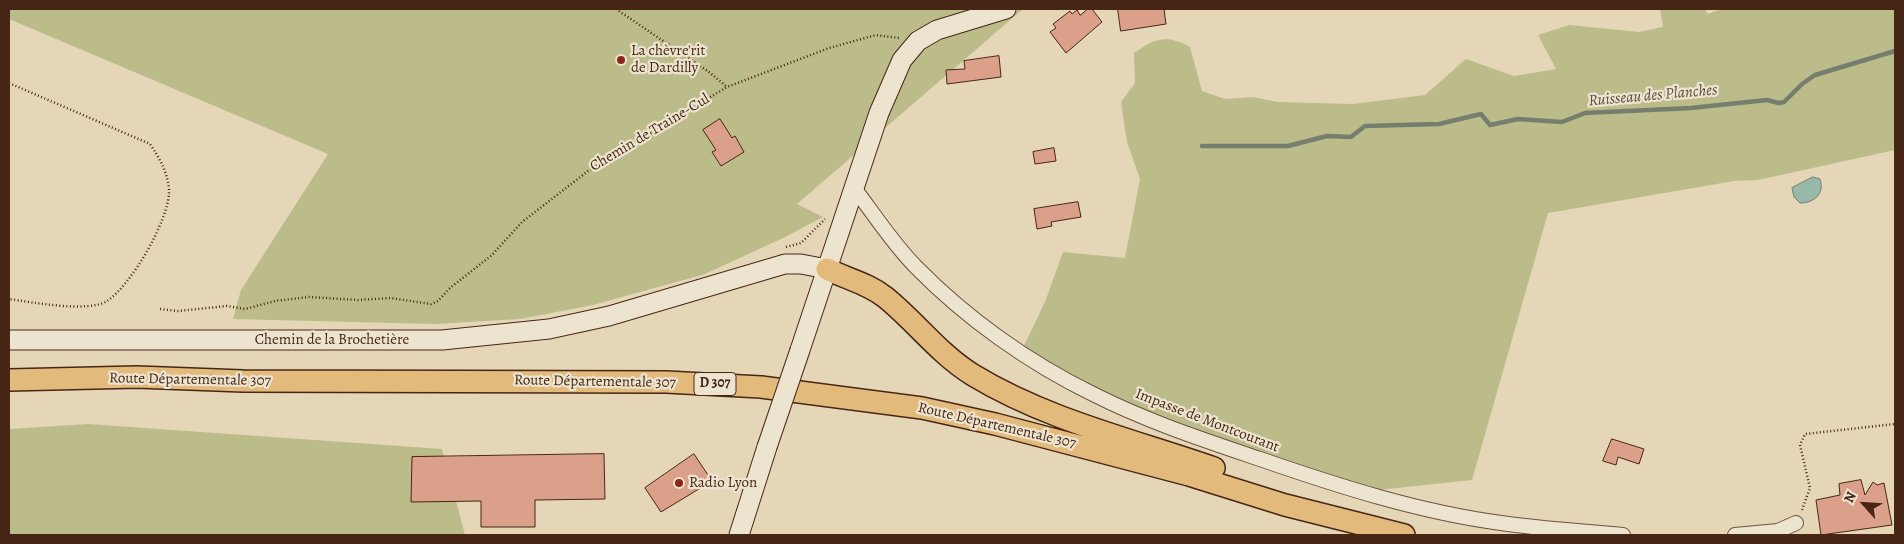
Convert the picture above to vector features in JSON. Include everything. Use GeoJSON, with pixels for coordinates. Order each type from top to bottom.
{"type":"FeatureCollection","features":[{"type":"Feature","properties":{"kind":"main road"},"geometry":{"type":"LineString","coordinates":[[827,269],[867,285],[879,293],[951,360],[1011,395],[1119,437],[1411,535]]}},
{"type":"Feature","properties":{"kind":"main road","name":"Route Départementale 307"},"geometry":{"type":"LineString","coordinates":[[9,380],[137,377],[243,381],[666,382],[777,389],[922,408],[995,424],[1189,475],[1285,505],[1404,535]]}},
{"type":"Feature","properties":{"kind":"street"},"geometry":{"type":"LineString","coordinates":[[739,535],[854,188],[893,79],[902,60],[918,41],[938,30],[1006,9]]}},
{"type":"Feature","properties":{"kind":"street","name":"Impasse de Montcourant"},"geometry":{"type":"LineString","coordinates":[[854,188],[916,267],[957,305],[1056,375],[1094,395],[1199,438],[1359,492],[1501,524],[1623,535]]}},
{"type":"Feature","properties":{"kind":"street","name":"Chemin de la Brochetière"},"geometry":{"type":"LineString","coordinates":[[9,340],[442,340],[549,330],[609,316],[650,302],[785,264],[800,264],[827,269]]}},
{"type":"Feature","properties":{"kind":"street"},"geometry":{"type":"LineString","coordinates":[[1735,535],[1778,531],[1796,523]]}},
{"type":"Feature","properties":{"kind":"path"},"geometry":{"type":"LineString","coordinates":[[616,9],[710,72],[727,87]]}},
{"type":"Feature","properties":{"kind":"path","name":"Chemin de Traine-Cul"},"geometry":{"type":"LineString","coordinates":[[160,309],[178,311],[227,306],[246,309],[275,301],[309,297],[358,300],[390,298],[421,304],[438,301],[446,292],[492,256],[522,222],[588,171],[727,87],[782,64],[876,35],[918,41]]}},
{"type":"Feature","properties":{"kind":"path"},"geometry":{"type":"LineString","coordinates":[[9,83],[150,144],[164,164],[169,191],[159,231],[134,274],[107,302],[70,307],[9,299]]}},
{"type":"Feature","properties":{"kind":"path"},"geometry":{"type":"LineString","coordinates":[[783,247],[801,243],[831,214]]}},
{"type":"Feature","properties":{"kind":"path"},"geometry":{"type":"LineString","coordinates":[[1796,523],[1810,488],[1800,445],[1805,434],[1895,424]]}},
{"type":"Feature","properties":{"kind":"green space"},"geometry":{"type":"Polygon","coordinates":[[[9,9],[1023,9],[797,204],[823,217],[783,238],[705,274],[593,305],[520,319],[435,324],[233,319],[241,290],[328,154],[9,19],[9,9]]]}},
{"type":"Feature","properties":{"kind":"green space"},"geometry":{"type":"Polygon","coordinates":[[[1660,9],[1705,9],[1708,14],[1721,9],[1895,9],[1895,150],[1758,180],[1734,181],[1548,213],[1472,480],[1359,492],[1199,438],[1021,352],[1045,302],[1063,252],[1125,258],[1140,179],[1127,142],[1121,102],[1135,83],[1134,53],[1148,44],[1168,39],[1190,47],[1202,91],[1225,99],[1253,97],[1277,102],[1353,104],[1425,95],[1466,59],[1514,76],[1556,69],[1538,35],[1569,25],[1639,32],[1663,27],[1660,9]]]}},
{"type":"Feature","properties":{"kind":"green space"},"geometry":{"type":"Polygon","coordinates":[[[88,424],[442,449],[465,535],[9,535],[9,429],[88,424]]]}},
{"type":"Feature","properties":{"kind":"shaded area"},"geometry":{"type":"Polygon","coordinates":[[[1813,177],[1820,179],[1820,193],[1810,201],[1800,203],[1794,197],[1792,188],[1813,177]]]}},
{"type":"Feature","properties":{"kind":"building"},"geometry":{"type":"Polygon","coordinates":[[[1088,9],[1092,9],[1102,22],[1066,53],[1050,32],[1056,28],[1053,24],[1070,11],[1072,14],[1077,10],[1080,15],[1088,9]]]}},
{"type":"Feature","properties":{"kind":"building"},"geometry":{"type":"Polygon","coordinates":[[[1118,9],[1164,9],[1166,24],[1121,31],[1118,9]]]}},
{"type":"Feature","properties":{"kind":"building"},"geometry":{"type":"Polygon","coordinates":[[[999,56],[1001,77],[947,84],[946,70],[965,69],[964,61],[999,56]]]}},
{"type":"Feature","properties":{"kind":"building"},"geometry":{"type":"Polygon","coordinates":[[[720,119],[732,138],[735,136],[744,152],[721,166],[712,152],[716,150],[703,130],[720,119]]]}},
{"type":"Feature","properties":{"kind":"building"},"geometry":{"type":"Polygon","coordinates":[[[1054,148],[1056,161],[1035,164],[1033,152],[1054,148]]]}},
{"type":"Feature","properties":{"kind":"building"},"geometry":{"type":"Polygon","coordinates":[[[1078,202],[1081,217],[1051,222],[1052,226],[1037,229],[1034,209],[1078,202]]]}},
{"type":"Feature","properties":{"kind":"building"},"geometry":{"type":"Polygon","coordinates":[[[1612,439],[1644,449],[1639,464],[1618,457],[1616,465],[1603,461],[1612,439]]]}},
{"type":"Feature","properties":{"kind":"building"},"geometry":{"type":"Polygon","coordinates":[[[604,454],[605,499],[535,500],[535,527],[481,527],[481,501],[411,502],[412,457],[604,454]]]}},
{"type":"Feature","properties":{"kind":"building","name":"Radio Lyon"},"geometry":{"type":"Polygon","coordinates":[[[694,454],[712,481],[661,512],[645,488],[694,454]]]}},
{"type":"Feature","properties":{"kind":"building"},"geometry":{"type":"Polygon","coordinates":[[[1861,480],[1865,495],[1873,482],[1877,485],[1884,483],[1892,525],[1821,535],[1816,500],[1840,495],[1839,484],[1861,480]]]}},
{"type":"Feature","properties":{"kind":"waterway","name":"Ruisseau des Planches"},"geometry":{"type":"LineString","coordinates":[[1202,146],[1288,146],[1327,136],[1351,137],[1365,126],[1439,124],[1481,114],[1490,125],[1518,119],[1562,122],[1585,113],[1691,108],[1767,100],[1779,103],[1784,102],[1802,84],[1815,75],[1895,51]]}},
{"type":"Feature","properties":{"kind":"place","name":"La chèvre'rit de Dardilly"},"geometry":{"type":"Point","coordinates":[621,60]}},
{"type":"Feature","properties":{"kind":"place","name":"Radio Lyon"},"geometry":{"type":"Point","coordinates":[679,483]}}]}
